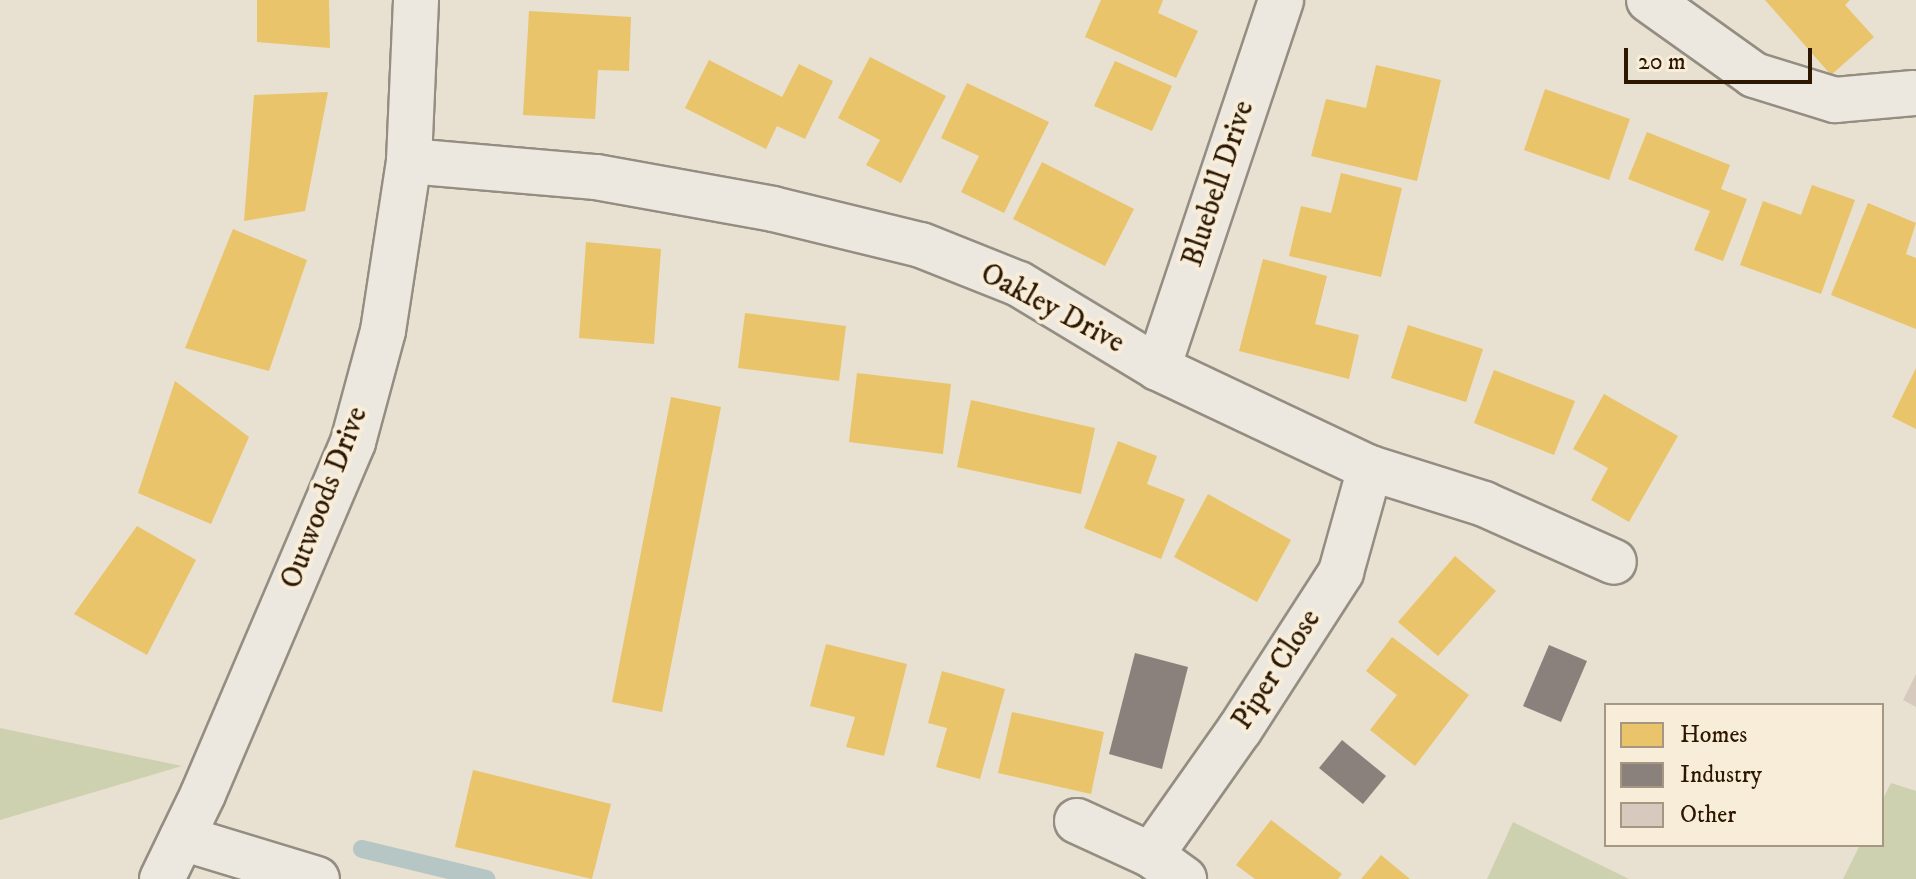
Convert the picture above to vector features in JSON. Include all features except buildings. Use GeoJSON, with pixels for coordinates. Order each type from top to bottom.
{"type":"FeatureCollection","features":[{"type":"Feature","properties":{"kind":"street","name":"Outwoods Drive"},"geometry":{"type":"LineString","coordinates":[[162,879],[353,442],[383,331],[409,161],[416,0]]}},
{"type":"Feature","properties":{"kind":"street","name":"Bluebell Drive"},"geometry":{"type":"LineString","coordinates":[[1158,368],[1281,0]]}},
{"type":"Feature","properties":{"kind":"street"},"geometry":{"type":"LineString","coordinates":[[1649,0],[1754,75],[1835,100],[1915,93]]}},
{"type":"Feature","properties":{"kind":"street","name":"Oakley Drive"},"geometry":{"type":"LineString","coordinates":[[409,161],[596,177],[773,209],[921,245],[1019,284],[1158,368],[1370,468],[1484,504],[1614,562]]}},
{"type":"Feature","properties":{"kind":"street","name":"Piper Close"},"geometry":{"type":"LineString","coordinates":[[1077,821],[1168,867],[1240,729],[1341,572],[1370,468]]}},
{"type":"Feature","properties":{"kind":"street"},"geometry":{"type":"LineString","coordinates":[[182,838],[317,879]]}},
{"type":"Feature","properties":{"kind":"green space"},"geometry":{"type":"Polygon","coordinates":[[[0,728],[182,766],[0,820],[0,728]]]}},
{"type":"Feature","properties":{"kind":"green space"},"geometry":{"type":"Polygon","coordinates":[[[1891,783],[1916,791],[1916,879],[1843,879],[1859,847],[1884,847],[1884,797],[1891,783]]]}},
{"type":"Feature","properties":{"kind":"green space"},"geometry":{"type":"Polygon","coordinates":[[[1513,822],[1629,879],[1487,879],[1513,822]]]}},
{"type":"Feature","properties":{"kind":"waterway"},"geometry":{"type":"LineString","coordinates":[[362,849],[486,879]]}}]}
